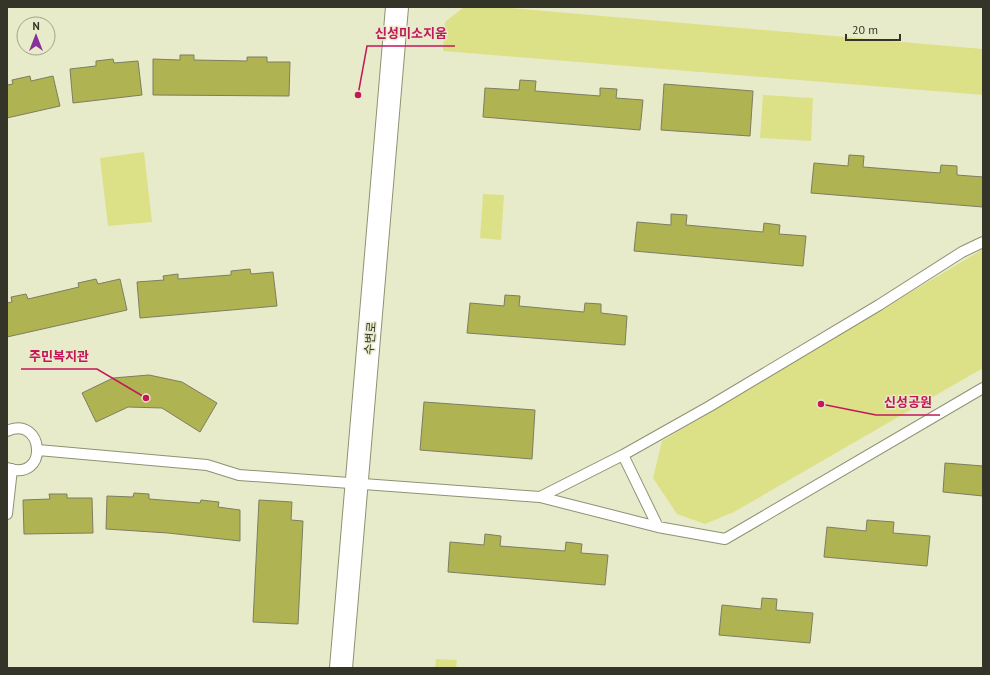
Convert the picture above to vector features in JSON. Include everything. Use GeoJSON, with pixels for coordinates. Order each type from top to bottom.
{"type":"FeatureCollection","features":[{"type":"Feature","properties":{"kind":"main road","name":"수변로"},"geometry":{"type":"LineString","coordinates":[[341,668],[358,484],[397,7]]}},
{"type":"Feature","properties":{"kind":"lane"},"geometry":{"type":"LineString","coordinates":[[540,497],[623,455],[710,406],[879,305],[962,252],[983,242]]}},
{"type":"Feature","properties":{"kind":"lane"},"geometry":{"type":"LineString","coordinates":[[38,450],[207,465],[239,475],[540,497],[658,527],[725,539],[983,388]]}},
{"type":"Feature","properties":{"kind":"lane"},"geometry":{"type":"LineString","coordinates":[[7,431],[18,428],[29,433],[34,438],[38,450],[34,461],[29,466],[22,470],[10,469],[7,514]]}},
{"type":"Feature","properties":{"kind":"lane"},"geometry":{"type":"LineString","coordinates":[[623,455],[658,527]]}},
{"type":"Feature","properties":{"kind":"green space"},"geometry":{"type":"Polygon","coordinates":[[[464,7],[498,7],[983,49],[983,95],[443,51],[445,22],[464,7]]]}},
{"type":"Feature","properties":{"kind":"green space"},"geometry":{"type":"Polygon","coordinates":[[[763,95],[813,98],[811,141],[760,138],[763,95]]]}},
{"type":"Feature","properties":{"kind":"green space"},"geometry":{"type":"Polygon","coordinates":[[[144,152],[152,222],[108,226],[100,158],[144,152]]]}},
{"type":"Feature","properties":{"kind":"green space"},"geometry":{"type":"Polygon","coordinates":[[[483,194],[504,195],[501,240],[480,238],[483,194]]]}},
{"type":"Feature","properties":{"kind":"green space"},"geometry":{"type":"Polygon","coordinates":[[[983,249],[983,368],[734,512],[705,524],[677,514],[653,478],[662,441],[983,249]]]}},
{"type":"Feature","properties":{"kind":"green space"},"geometry":{"type":"Polygon","coordinates":[[[436,659],[457,660],[456,668],[435,668],[436,659]]]}},
{"type":"Feature","properties":{"kind":"building"},"geometry":{"type":"Polygon","coordinates":[[[180,55],[194,55],[194,60],[247,61],[247,57],[267,57],[267,62],[290,62],[289,96],[153,95],[153,59],[180,60],[180,55]]]}},
{"type":"Feature","properties":{"kind":"building"},"geometry":{"type":"Polygon","coordinates":[[[113,59],[114,63],[138,61],[142,95],[73,103],[70,69],[96,66],[96,61],[113,59]]]}},
{"type":"Feature","properties":{"kind":"building"},"geometry":{"type":"Polygon","coordinates":[[[30,76],[31,81],[53,76],[60,106],[7,118],[7,85],[13,84],[12,80],[30,76]]]}},
{"type":"Feature","properties":{"kind":"building"},"geometry":{"type":"Polygon","coordinates":[[[520,80],[536,81],[535,91],[600,96],[600,88],[617,89],[616,98],[643,100],[640,130],[483,117],[485,88],[519,90],[520,80]]]}},
{"type":"Feature","properties":{"kind":"building"},"geometry":{"type":"Polygon","coordinates":[[[664,84],[753,91],[750,136],[661,130],[664,84]]]}},
{"type":"Feature","properties":{"kind":"building"},"geometry":{"type":"Polygon","coordinates":[[[849,155],[864,156],[863,167],[940,173],[941,165],[957,166],[957,175],[983,177],[983,207],[811,193],[814,163],[848,166],[849,155]]]}},
{"type":"Feature","properties":{"kind":"building"},"geometry":{"type":"Polygon","coordinates":[[[671,214],[687,215],[686,225],[763,232],[764,223],[780,225],[779,234],[806,236],[803,266],[634,251],[637,222],[671,225],[671,214]]]}},
{"type":"Feature","properties":{"kind":"building"},"geometry":{"type":"Polygon","coordinates":[[[250,269],[251,274],[273,272],[277,306],[140,318],[137,282],[164,280],[163,276],[178,274],[178,279],[231,275],[231,271],[250,269]]]}},
{"type":"Feature","properties":{"kind":"building"},"geometry":{"type":"Polygon","coordinates":[[[96,279],[98,284],[120,279],[127,310],[7,337],[7,303],[12,302],[11,297],[26,294],[28,299],[79,287],[78,283],[96,279]]]}},
{"type":"Feature","properties":{"kind":"building"},"geometry":{"type":"Polygon","coordinates":[[[505,295],[520,296],[519,306],[584,312],[585,303],[601,304],[601,313],[627,316],[625,345],[467,333],[470,303],[504,306],[505,295]]]}},
{"type":"Feature","properties":{"kind":"building"},"geometry":{"type":"Polygon","coordinates":[[[149,375],[182,382],[217,403],[200,432],[162,408],[128,407],[96,422],[82,393],[113,378],[149,375]]]}},
{"type":"Feature","properties":{"kind":"building"},"geometry":{"type":"Polygon","coordinates":[[[424,402],[535,410],[532,459],[420,450],[424,402]]]}},
{"type":"Feature","properties":{"kind":"building"},"geometry":{"type":"Polygon","coordinates":[[[945,463],[983,466],[983,496],[943,492],[945,463]]]}},
{"type":"Feature","properties":{"kind":"building"},"geometry":{"type":"Polygon","coordinates":[[[134,493],[149,494],[149,499],[200,503],[201,500],[219,502],[218,507],[240,510],[240,541],[168,533],[106,529],[107,496],[133,497],[134,493]]]}},
{"type":"Feature","properties":{"kind":"building"},"geometry":{"type":"Polygon","coordinates":[[[49,494],[67,494],[67,498],[92,498],[93,533],[24,534],[23,500],[50,499],[49,494]]]}},
{"type":"Feature","properties":{"kind":"building"},"geometry":{"type":"Polygon","coordinates":[[[259,500],[292,502],[291,520],[303,521],[298,624],[253,622],[259,500]]]}},
{"type":"Feature","properties":{"kind":"building"},"geometry":{"type":"Polygon","coordinates":[[[867,520],[894,522],[893,533],[930,536],[927,566],[824,557],[827,527],[866,531],[867,520]]]}},
{"type":"Feature","properties":{"kind":"building"},"geometry":{"type":"Polygon","coordinates":[[[485,534],[501,536],[500,546],[565,551],[566,542],[582,544],[581,553],[608,555],[605,585],[448,572],[450,542],[484,545],[485,534]]]}},
{"type":"Feature","properties":{"kind":"building"},"geometry":{"type":"Polygon","coordinates":[[[762,598],[777,599],[776,610],[813,613],[810,643],[719,635],[722,605],[761,609],[762,598]]]}},
{"type":"Feature","properties":{"kind":"place","name":"신성미소지움"},"geometry":{"type":"Point","coordinates":[358,95]}},
{"type":"Feature","properties":{"kind":"place","name":"주민복지관"},"geometry":{"type":"Point","coordinates":[146,398]}},
{"type":"Feature","properties":{"kind":"place","name":"신성공원"},"geometry":{"type":"Point","coordinates":[821,404]}}]}
